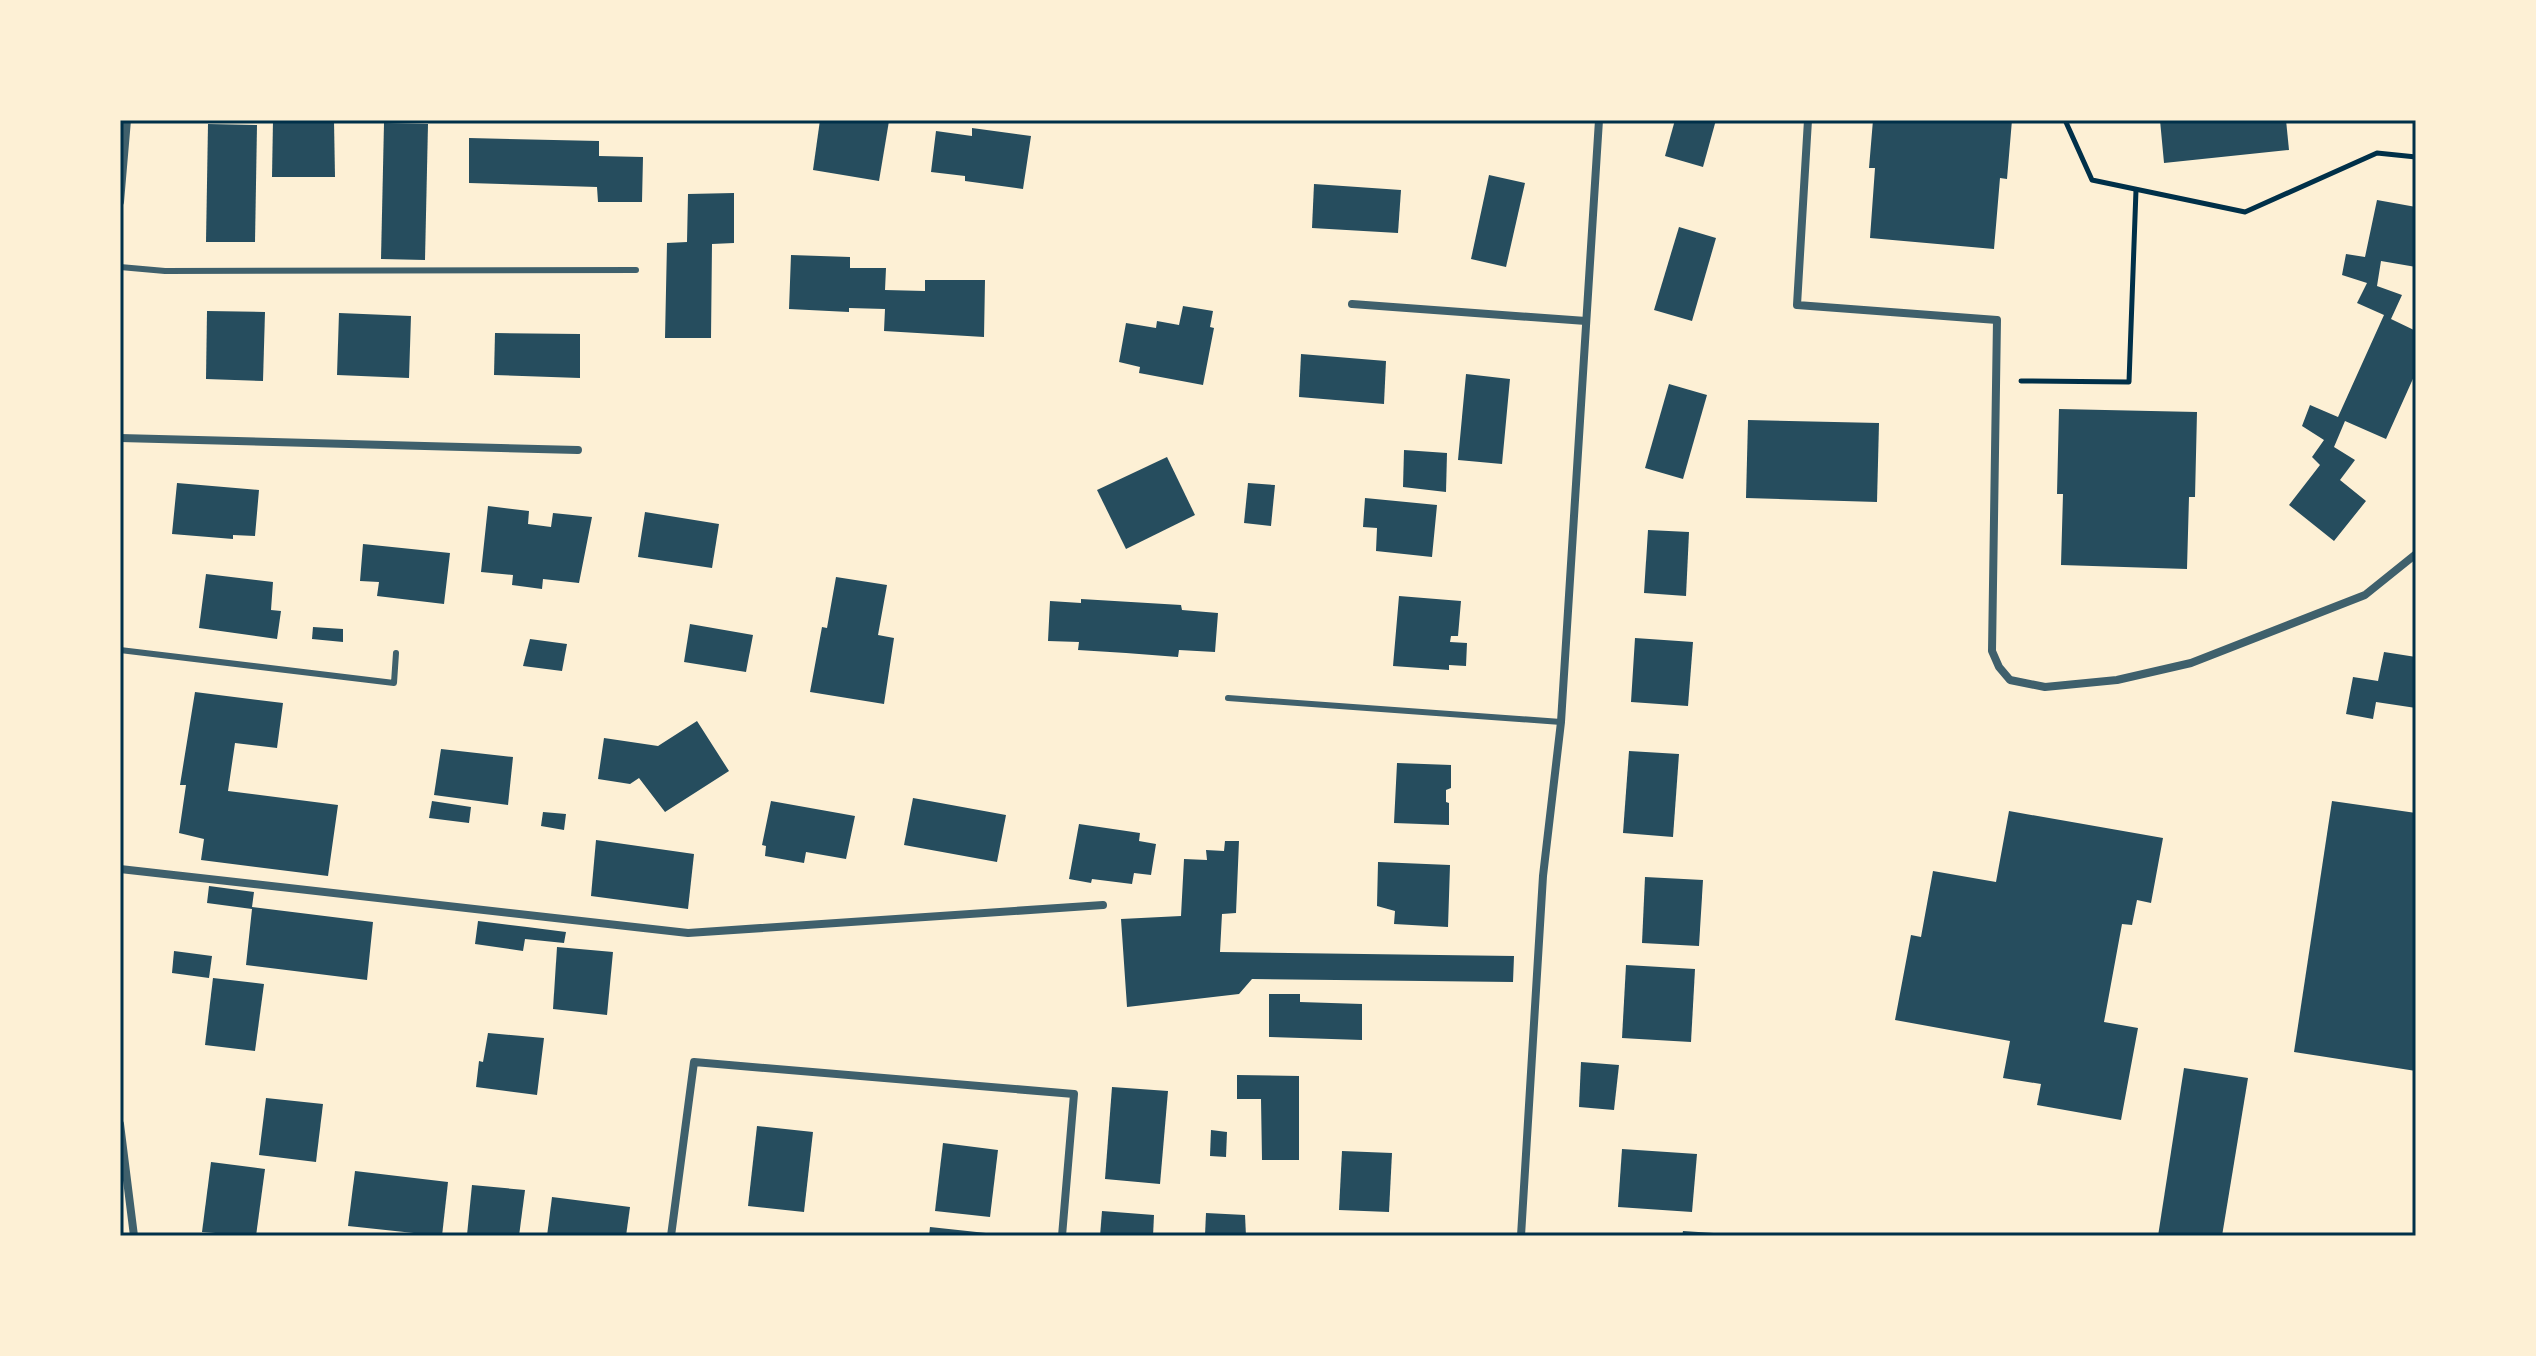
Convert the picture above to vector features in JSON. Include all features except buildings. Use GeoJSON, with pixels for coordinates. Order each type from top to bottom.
{"type":"FeatureCollection","features":[{"type":"Feature","properties":{"kind":"street"},"geometry":{"type":"LineString","coordinates":[[120,202],[127,120]]}},
{"type":"Feature","properties":{"kind":"street"},"geometry":{"type":"LineString","coordinates":[[1521,1236],[1543,876],[1561,722],[1599,120]]}},
{"type":"Feature","properties":{"kind":"street"},"geometry":{"type":"LineString","coordinates":[[1808,120],[1797,305],[1997,320],[1992,651],[1999,667],[2010,680],[2045,687],[2117,680],[2191,663],[2365,595],[2416,554]]}},
{"type":"Feature","properties":{"kind":"street"},"geometry":{"type":"LineString","coordinates":[[1352,304],[1586,321]]}},
{"type":"Feature","properties":{"kind":"street"},"geometry":{"type":"LineString","coordinates":[[120,438],[578,450]]}},
{"type":"Feature","properties":{"kind":"street"},"geometry":{"type":"LineString","coordinates":[[120,869],[688,933],[1103,905]]}},
{"type":"Feature","properties":{"kind":"street"},"geometry":{"type":"LineString","coordinates":[[671,1236],[694,1062],[1074,1094],[1062,1236]]}},
{"type":"Feature","properties":{"kind":"street"},"geometry":{"type":"LineString","coordinates":[[120,1124],[134,1236]]}},
{"type":"Feature","properties":{"kind":"lane"},"geometry":{"type":"LineString","coordinates":[[120,267],[165,271],[636,270]]}},
{"type":"Feature","properties":{"kind":"lane"},"geometry":{"type":"LineString","coordinates":[[120,650],[394,683],[396,653]]}},
{"type":"Feature","properties":{"kind":"lane"},"geometry":{"type":"LineString","coordinates":[[1228,698],[1561,722]]}},
{"type":"Feature","properties":{"kind":"path"},"geometry":{"type":"LineString","coordinates":[[2065,120],[2092,180],[2245,212],[2377,153],[2416,157]]}},
{"type":"Feature","properties":{"kind":"path"},"geometry":{"type":"LineString","coordinates":[[1996,381],[2129,382],[2136,190]]}}]}
